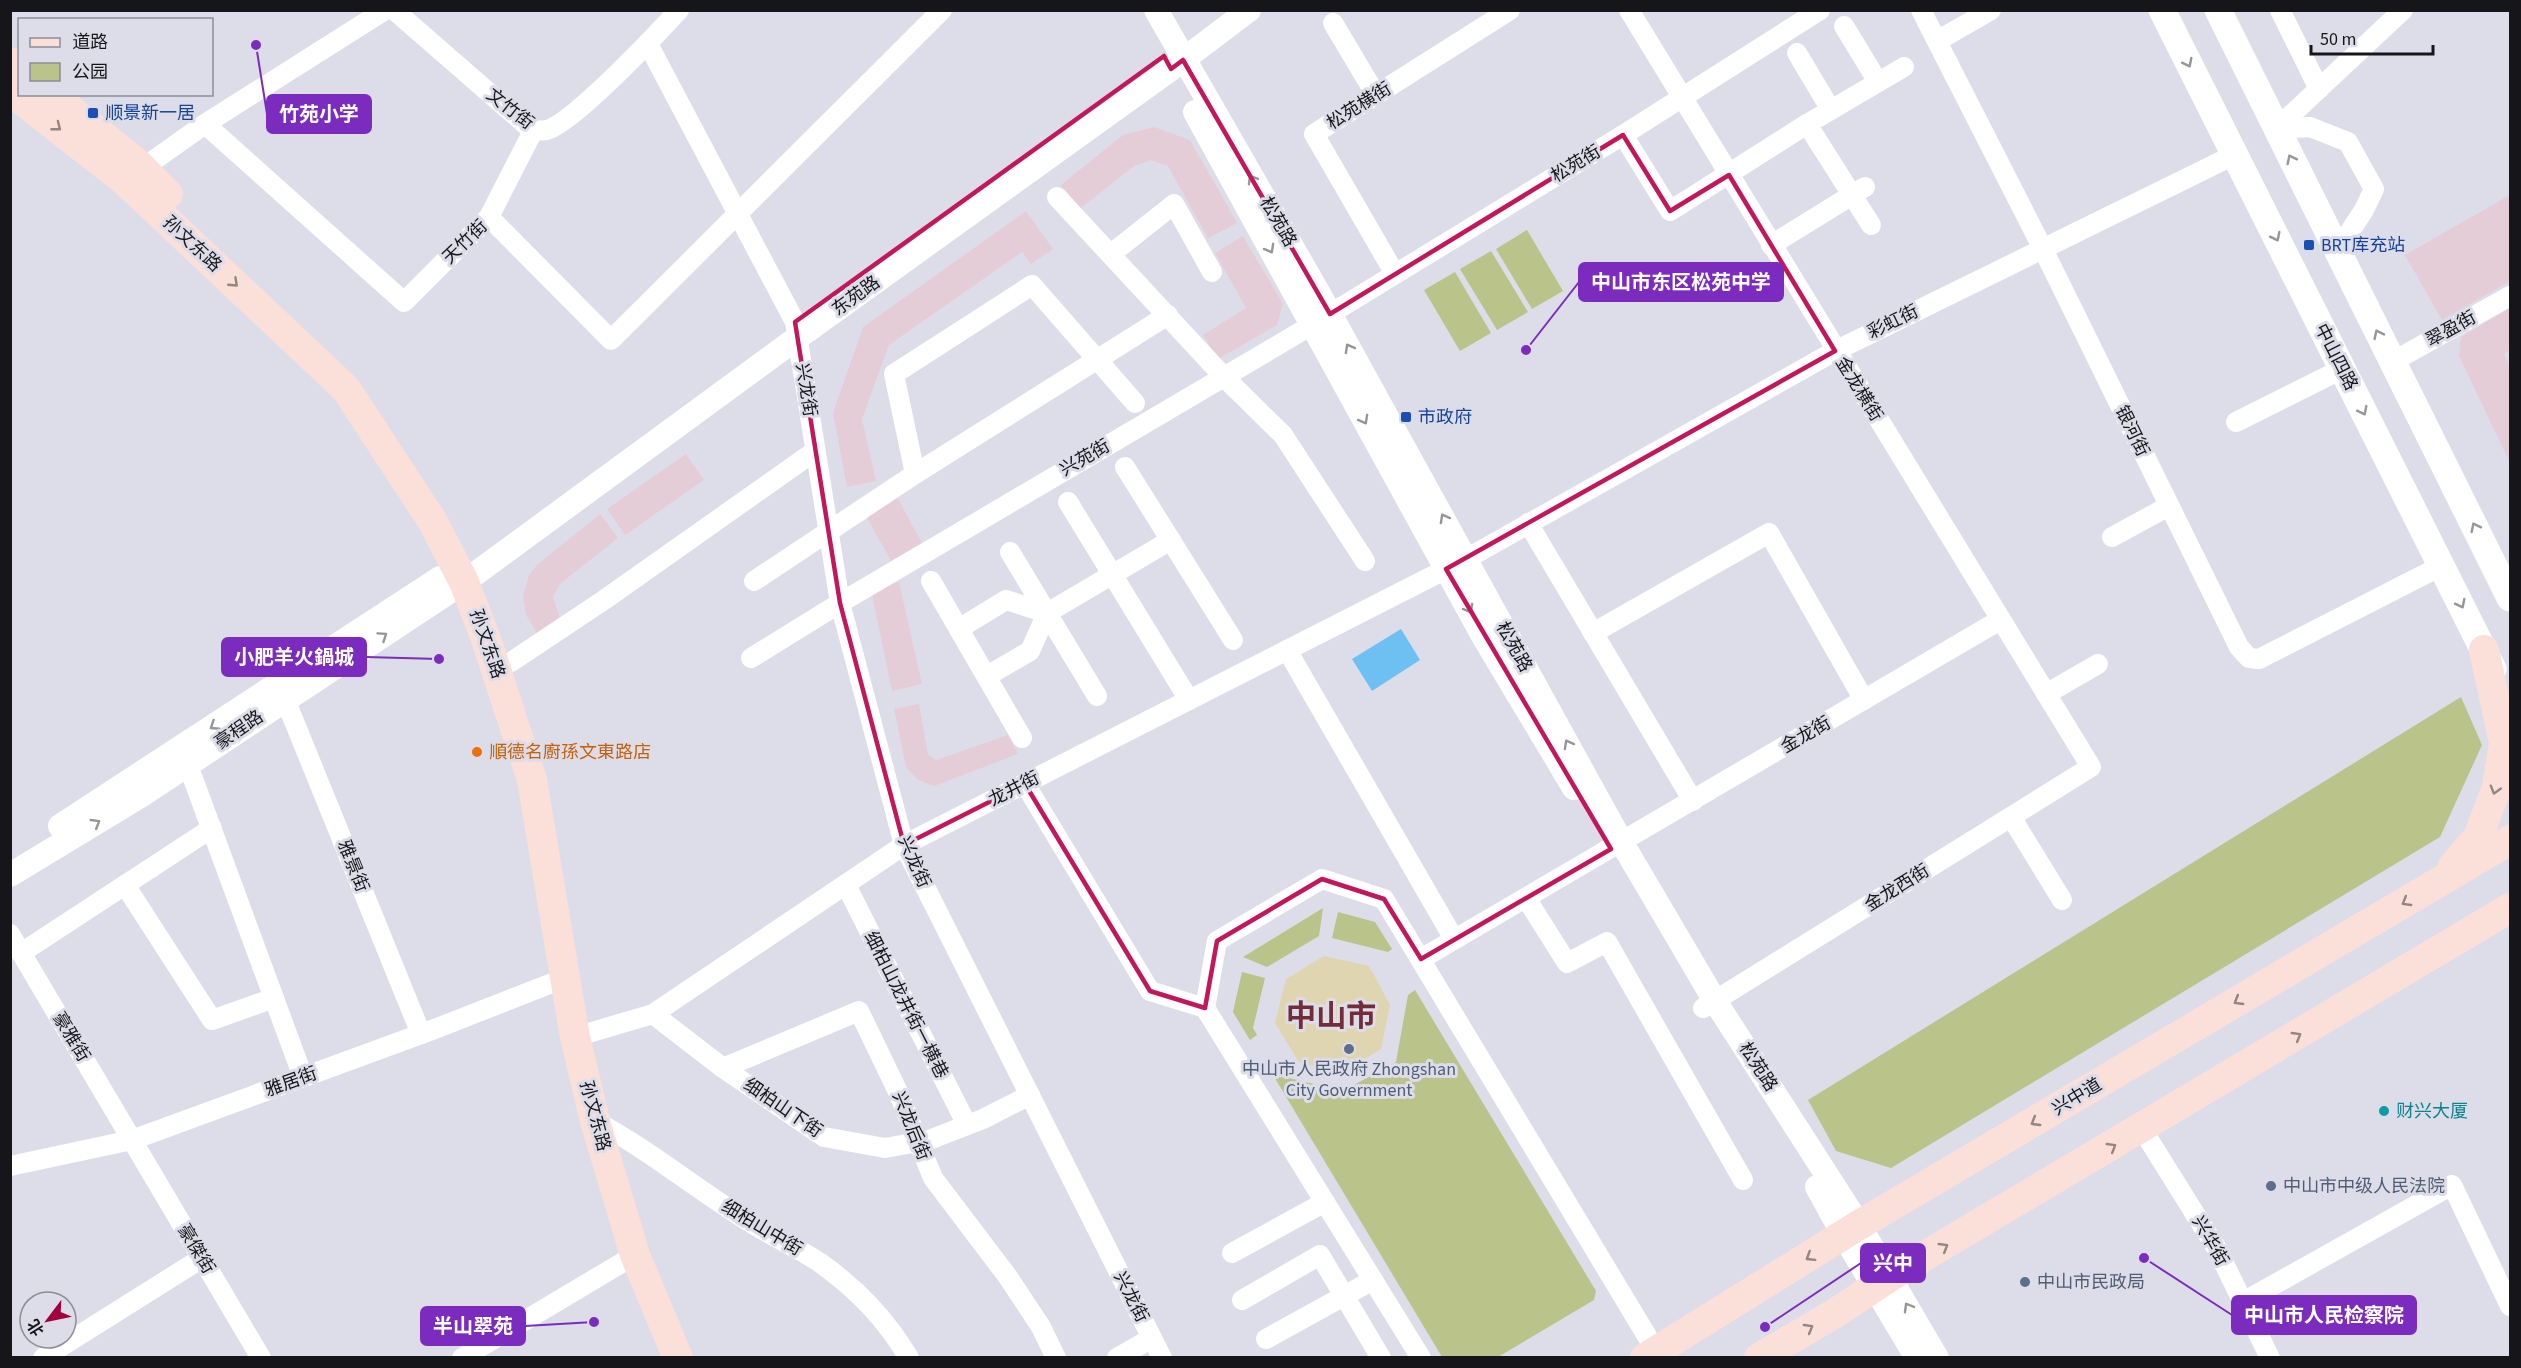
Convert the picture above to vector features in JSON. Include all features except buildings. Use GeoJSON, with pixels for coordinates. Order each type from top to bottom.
{"type":"FeatureCollection","features":[{"type":"Feature","properties":{"kind":"main road","name":"中山四路"},"geometry":{"type":"LineString","coordinates":[[2162,10],[2511,703]]}},
{"type":"Feature","properties":{"kind":"main road"},"geometry":{"type":"LineString","coordinates":[[2218,10],[2511,598]]}},
{"type":"Feature","properties":{"kind":"main road","name":"孙文东路"},"geometry":{"type":"LineString","coordinates":[[10,91],[134,175]]}},
{"type":"Feature","properties":{"kind":"main road","name":"孙文东路"},"geometry":{"type":"LineString","coordinates":[[53,96],[134,175],[334,351],[360,379],[450,516],[487,642],[532,780],[565,978],[607,1127],[636,1255],[678,1358]]}},
{"type":"Feature","properties":{"kind":"main road","name":"孙文东路"},"geometry":{"type":"LineString","coordinates":[[466,571],[511,662],[547,777],[582,1035]]}},
{"type":"Feature","properties":{"kind":"main road"},"geometry":{"type":"LineString","coordinates":[[2440,881],[2478,837],[2497,787],[2504,743],[2484,650]]}},
{"type":"Feature","properties":{"kind":"main road","name":"兴中道"},"geometry":{"type":"LineString","coordinates":[[1650,1354],[1852,1231],[2511,840]]}},
{"type":"Feature","properties":{"kind":"main road"},"geometry":{"type":"LineString","coordinates":[[1759,1358],[2511,908]]}},
{"type":"Feature","properties":{"kind":"main road"},"geometry":{"type":"LineString","coordinates":[[2455,942],[2511,928]]}},
{"type":"Feature","properties":{"kind":"main road","name":"孙文东路"},"geometry":{"type":"LineString","coordinates":[[607,1127],[686,1340],[696,1358]]}},
{"type":"Feature","properties":{"kind":"street"},"geometry":{"type":"LineString","coordinates":[[134,175],[205,124],[385,10]]}},
{"type":"Feature","properties":{"kind":"street","name":"文竹街"},"geometry":{"type":"LineString","coordinates":[[394,10],[533,131],[548,129],[574,113],[648,44],[679,10]]}},
{"type":"Feature","properties":{"kind":"street","name":"天竹街"},"geometry":{"type":"LineString","coordinates":[[205,124],[404,302],[489,217],[611,340],[942,10]]}},
{"type":"Feature","properties":{"kind":"street"},"geometry":{"type":"LineString","coordinates":[[1138,10],[1174,58]]}},
{"type":"Feature","properties":{"kind":"street"},"geometry":{"type":"LineString","coordinates":[[1156,10],[1174,58]]}},
{"type":"Feature","properties":{"kind":"street","name":"东苑路"},"geometry":{"type":"LineString","coordinates":[[1174,58],[1224,10]]}},
{"type":"Feature","properties":{"kind":"street","name":"东苑路"},"geometry":{"type":"LineString","coordinates":[[466,571],[1174,58],[1249,10]]}},
{"type":"Feature","properties":{"kind":"street","name":"松苑横街"},"geometry":{"type":"LineString","coordinates":[[1395,274],[1314,134],[1376,95],[1486,17],[1510,10]]}},
{"type":"Feature","properties":{"kind":"street","name":"金龙横街"},"geometry":{"type":"LineString","coordinates":[[1629,10],[1835,351],[2091,767]]}},
{"type":"Feature","properties":{"kind":"street","name":"松苑街"},"geometry":{"type":"LineString","coordinates":[[1321,319],[1623,135],[1820,10]]}},
{"type":"Feature","properties":{"kind":"street","name":"银河街"},"geometry":{"type":"LineString","coordinates":[[1921,10],[2043,249],[2239,647],[2249,658],[2259,659],[2441,566]]}},
{"type":"Feature","properties":{"kind":"street"},"geometry":{"type":"LineString","coordinates":[[1937,41],[1990,10]]}},
{"type":"Feature","properties":{"kind":"street"},"geometry":{"type":"LineString","coordinates":[[2280,10],[2319,89]]}},
{"type":"Feature","properties":{"kind":"street"},"geometry":{"type":"LineString","coordinates":[[2276,129],[2403,10]]}},
{"type":"Feature","properties":{"kind":"street"},"geometry":{"type":"LineString","coordinates":[[1333,23],[1376,95]]}},
{"type":"Feature","properties":{"kind":"street"},"geometry":{"type":"LineString","coordinates":[[1844,26],[1878,82]]}},
{"type":"Feature","properties":{"kind":"street"},"geometry":{"type":"LineString","coordinates":[[648,44],[737,212],[796,330]]}},
{"type":"Feature","properties":{"kind":"street"},"geometry":{"type":"LineString","coordinates":[[1797,53],[1831,110]]}},
{"type":"Feature","properties":{"kind":"street","name":"松苑路"},"geometry":{"type":"LineString","coordinates":[[1174,58],[1456,564],[1617,846],[1709,1004],[1883,1282]]}},
{"type":"Feature","properties":{"kind":"street"},"geometry":{"type":"LineString","coordinates":[[1623,135],[1670,211],[1807,124],[1904,67]]}},
{"type":"Feature","properties":{"kind":"street"},"geometry":{"type":"LineString","coordinates":[[1807,124],[1859,191],[1871,225]]}},
{"type":"Feature","properties":{"kind":"street"},"geometry":{"type":"LineString","coordinates":[[2276,129],[2310,127],[2348,142],[2374,189],[2364,210],[2337,250]]}},
{"type":"Feature","properties":{"kind":"street"},"geometry":{"type":"LineString","coordinates":[[489,217],[533,131]]}},
{"type":"Feature","properties":{"kind":"street","name":"彩虹街"},"geometry":{"type":"LineString","coordinates":[[1456,564],[1835,351],[2234,155]]}},
{"type":"Feature","properties":{"kind":"street"},"geometry":{"type":"LineString","coordinates":[[1771,245],[1859,191]]}},
{"type":"Feature","properties":{"kind":"street"},"geometry":{"type":"LineString","coordinates":[[1057,197],[1224,377],[1283,435],[1365,561]]}},
{"type":"Feature","properties":{"kind":"street"},"geometry":{"type":"LineString","coordinates":[[1110,254],[1174,204],[1212,273]]}},
{"type":"Feature","properties":{"kind":"street"},"geometry":{"type":"LineString","coordinates":[[915,474],[894,374],[1032,285],[1135,403]]}},
{"type":"Feature","properties":{"kind":"street","name":"翠盈街"},"geometry":{"type":"LineString","coordinates":[[2392,362],[2511,296]]}},
{"type":"Feature","properties":{"kind":"street"},"geometry":{"type":"LineString","coordinates":[[754,581],[915,474],[1168,315]]}},
{"type":"Feature","properties":{"kind":"street","name":"兴苑街"},"geometry":{"type":"LineString","coordinates":[[752,658],[840,603],[1321,319]]}},
{"type":"Feature","properties":{"kind":"street","name":"兴龙街"},"geometry":{"type":"LineString","coordinates":[[796,330],[840,603],[904,845],[1162,1358]]}},
{"type":"Feature","properties":{"kind":"street"},"geometry":{"type":"LineString","coordinates":[[2236,422],[2342,369]]}},
{"type":"Feature","properties":{"kind":"street"},"geometry":{"type":"LineString","coordinates":[[511,662],[604,600],[815,451]]}},
{"type":"Feature","properties":{"kind":"street"},"geometry":{"type":"LineString","coordinates":[[1125,467],[1233,640]]}},
{"type":"Feature","properties":{"kind":"street"},"geometry":{"type":"LineString","coordinates":[[1068,502],[1189,700]]}},
{"type":"Feature","properties":{"kind":"street"},"geometry":{"type":"LineString","coordinates":[[2112,537],[2169,506]]}},
{"type":"Feature","properties":{"kind":"street"},"geometry":{"type":"LineString","coordinates":[[1528,524],[1693,801]]}},
{"type":"Feature","properties":{"kind":"street"},"geometry":{"type":"LineString","coordinates":[[1593,633],[1769,533],[1864,700]]}},
{"type":"Feature","properties":{"kind":"street"},"geometry":{"type":"LineString","coordinates":[[987,676],[1030,651],[1047,613],[1171,540]]}},
{"type":"Feature","properties":{"kind":"street"},"geometry":{"type":"LineString","coordinates":[[1010,552],[1097,696]]}},
{"type":"Feature","properties":{"kind":"street","name":"龙井街"},"geometry":{"type":"LineString","coordinates":[[582,1035],[653,1014],[904,845],[1456,564]]}},
{"type":"Feature","properties":{"kind":"street","name":"豪程路"},"geometry":{"type":"LineString","coordinates":[[10,875],[188,765],[466,571]]}},
{"type":"Feature","properties":{"kind":"street","name":"豪程路"},"geometry":{"type":"LineString","coordinates":[[10,858],[466,571]]}},
{"type":"Feature","properties":{"kind":"street"},"geometry":{"type":"LineString","coordinates":[[931,581],[1022,738]]}},
{"type":"Feature","properties":{"kind":"street"},"geometry":{"type":"LineString","coordinates":[[960,628],[1006,600],[1047,613]]}},
{"type":"Feature","properties":{"kind":"street","name":"金龙街"},"geometry":{"type":"LineString","coordinates":[[1421,959],[2001,620]]}},
{"type":"Feature","properties":{"kind":"street"},"geometry":{"type":"LineString","coordinates":[[1287,650],[1454,939]]}},
{"type":"Feature","properties":{"kind":"street"},"geometry":{"type":"LineString","coordinates":[[2046,694],[2098,664]]}},
{"type":"Feature","properties":{"kind":"street","name":"雅景街"},"geometry":{"type":"LineString","coordinates":[[285,699],[421,1034]]}},
{"type":"Feature","properties":{"kind":"street"},"geometry":{"type":"LineString","coordinates":[[188,765],[303,1077]]}},
{"type":"Feature","properties":{"kind":"street","name":"金龙西街"},"geometry":{"type":"LineString","coordinates":[[1709,1004],[2091,767]]}},
{"type":"Feature","properties":{"kind":"street"},"geometry":{"type":"LineString","coordinates":[[1024,784],[1150,991],[1205,1008],[1421,1358]]}},
{"type":"Feature","properties":{"kind":"street"},"geometry":{"type":"LineString","coordinates":[[2011,817],[2062,900]]}},
{"type":"Feature","properties":{"kind":"street"},"geometry":{"type":"LineString","coordinates":[[21,953],[212,828]]}},
{"type":"Feature","properties":{"kind":"street"},"geometry":{"type":"LineString","coordinates":[[1205,1008],[1217,941],[1322,879],[1384,899],[1650,1354]]}},
{"type":"Feature","properties":{"kind":"street"},"geometry":{"type":"LineString","coordinates":[[125,885],[212,1020],[274,998]]}},
{"type":"Feature","properties":{"kind":"street","name":"细柏山龙井街一横巷"},"geometry":{"type":"LineString","coordinates":[[846,885],[967,1125]]}},
{"type":"Feature","properties":{"kind":"street"},"geometry":{"type":"LineString","coordinates":[[1526,898],[1567,963],[1607,942],[1743,1180]]}},
{"type":"Feature","properties":{"kind":"street","name":"豪雅街"},"geometry":{"type":"LineString","coordinates":[[10,934],[132,1140]]}},
{"type":"Feature","properties":{"kind":"street","name":"雅居街"},"geometry":{"type":"LineString","coordinates":[[10,1166],[132,1140],[421,1034],[565,978]]}},
{"type":"Feature","properties":{"kind":"street","name":"兴龙后街"},"geometry":{"type":"LineString","coordinates":[[723,1068],[859,1011],[899,1094],[933,1178],[1008,1277],[1041,1327],[1056,1358]]}},
{"type":"Feature","properties":{"kind":"street","name":"细柏山下街"},"geometry":{"type":"LineString","coordinates":[[653,1014],[723,1068],[824,1137],[885,1148],[917,1142],[967,1125],[1030,1095]]}},
{"type":"Feature","properties":{"kind":"street","name":"细柏山中街"},"geometry":{"type":"LineString","coordinates":[[607,1127],[741,1217],[819,1263],[865,1299],[891,1327],[909,1358]]}},
{"type":"Feature","properties":{"kind":"street","name":"兴华街"},"geometry":{"type":"LineString","coordinates":[[2142,1129],[2217,1248],[2270,1358]]}},
{"type":"Feature","properties":{"kind":"street","name":"豪傑街"},"geometry":{"type":"LineString","coordinates":[[132,1140],[261,1358]]}},
{"type":"Feature","properties":{"kind":"street"},"geometry":{"type":"LineString","coordinates":[[2243,1302],[2452,1185],[2511,1306]]}},
{"type":"Feature","properties":{"kind":"street"},"geometry":{"type":"LineString","coordinates":[[1232,1253],[1325,1202]]}},
{"type":"Feature","properties":{"kind":"street"},"geometry":{"type":"LineString","coordinates":[[462,1358],[636,1255]]}},
{"type":"Feature","properties":{"kind":"street"},"geometry":{"type":"LineString","coordinates":[[1242,1300],[1320,1255],[1381,1358]]}},
{"type":"Feature","properties":{"kind":"street"},"geometry":{"type":"LineString","coordinates":[[43,1358],[202,1258]]}},
{"type":"Feature","properties":{"kind":"street"},"geometry":{"type":"LineString","coordinates":[[1266,1340],[1373,1280]]}},
{"type":"Feature","properties":{"kind":"street"},"geometry":{"type":"LineString","coordinates":[[1883,1282],[1917,1358]]}},
{"type":"Feature","properties":{"kind":"street"},"geometry":{"type":"LineString","coordinates":[[1883,1282],[1937,1358]]}},
{"type":"Feature","properties":{"kind":"street"},"geometry":{"type":"LineString","coordinates":[[1117,1358],[1152,1338]]}},
{"type":"Feature","properties":{"kind":"highlighted area"},"geometry":{"type":"Polygon","coordinates":[[[1164,56],[1171,69],[1183,60],[1330,314],[1623,135],[1670,211],[1729,175],[1835,351],[1446,569],[1611,849],[1421,959],[1384,899],[1322,879],[1217,941],[1205,1008],[1150,991],[1025,784],[904,845],[840,603],[795,322],[1164,56]]]}},
{"type":"Feature","properties":{"kind":"shaded area"},"geometry":{"type":"Polygon","coordinates":[[[1154,127],[1190,140],[1237,223],[1208,238],[1168,166],[1151,160],[1134,166],[1081,208],[1061,185],[1123,135],[1154,127]]]}},
{"type":"Feature","properties":{"kind":"shaded area"},"geometry":{"type":"Polygon","coordinates":[[[2510,195],[2510,281],[2442,320],[2405,255],[2510,195]]]}},
{"type":"Feature","properties":{"kind":"shaded area"},"geometry":{"type":"Polygon","coordinates":[[[1026,211],[1053,249],[1031,264],[1022,252],[889,345],[862,419],[876,481],[847,487],[833,413],[863,327],[1026,211]]]}},
{"type":"Feature","properties":{"kind":"shaded area"},"geometry":{"type":"Polygon","coordinates":[[[1243,236],[1283,304],[1277,325],[1218,359],[1203,335],[1246,308],[1215,253],[1243,236]]]}},
{"type":"Feature","properties":{"kind":"shaded area"},"geometry":{"type":"Polygon","coordinates":[[[2510,308],[2510,350],[2504,354],[2510,366],[2510,463],[2459,356],[2461,337],[2510,308]]]}},
{"type":"Feature","properties":{"kind":"shaded area"},"geometry":{"type":"Polygon","coordinates":[[[686,454],[704,480],[625,535],[607,509],[686,454]]]}},
{"type":"Feature","properties":{"kind":"shaded area"},"geometry":{"type":"Polygon","coordinates":[[[896,495],[922,543],[891,561],[864,512],[896,495]]]}},
{"type":"Feature","properties":{"kind":"shaded area"},"geometry":{"type":"Polygon","coordinates":[[[600,514],[618,538],[561,583],[553,597],[560,618],[537,633],[526,615],[523,596],[529,575],[537,565],[600,514]]]}},
{"type":"Feature","properties":{"kind":"shaded area"},"geometry":{"type":"Polygon","coordinates":[[[899,582],[922,684],[892,691],[871,590],[899,582]]]}},
{"type":"Feature","properties":{"kind":"shaded area"},"geometry":{"type":"Polygon","coordinates":[[[919,704],[928,755],[936,760],[1008,735],[1018,754],[934,786],[918,780],[906,767],[894,709],[919,704]]]}},
{"type":"Feature","properties":{"kind":"green space"},"geometry":{"type":"Polygon","coordinates":[[[1527,230],[1563,291],[1532,309],[1496,249],[1527,230]]]}},
{"type":"Feature","properties":{"kind":"green space"},"geometry":{"type":"Polygon","coordinates":[[[1491,251],[1528,312],[1497,330],[1460,269],[1491,251]]]}},
{"type":"Feature","properties":{"kind":"green space"},"geometry":{"type":"Polygon","coordinates":[[[1455,272],[1491,333],[1460,351],[1424,290],[1455,272]]]}},
{"type":"Feature","properties":{"kind":"green space"},"geometry":{"type":"Polygon","coordinates":[[[2461,697],[2482,745],[2440,837],[1891,1168],[1836,1151],[1808,1100],[2461,697]]]}},
{"type":"Feature","properties":{"kind":"green space"},"geometry":{"type":"Polygon","coordinates":[[[1323,908],[1319,936],[1267,967],[1243,957],[1323,908]]]}},
{"type":"Feature","properties":{"kind":"green space"},"geometry":{"type":"Polygon","coordinates":[[[1338,912],[1375,922],[1392,949],[1388,952],[1332,938],[1338,912]]]}},
{"type":"Feature","properties":{"kind":"green space"},"geometry":{"type":"Polygon","coordinates":[[[1242,972],[1265,978],[1253,1028],[1257,1035],[1250,1040],[1233,1012],[1242,972]]]}},
{"type":"Feature","properties":{"kind":"green space"},"geometry":{"type":"Polygon","coordinates":[[[1415,990],[1596,1291],[1594,1300],[1498,1357],[1442,1357],[1273,1075],[1281,1070],[1285,1077],[1343,1091],[1396,1062],[1408,995],[1415,990]]]}},
{"type":"Feature","properties":{"kind":"sand"},"geometry":{"type":"Polygon","coordinates":[[[1324,956],[1369,966],[1390,1005],[1381,1049],[1342,1073],[1299,1062],[1275,1023],[1286,979],[1324,956]]]}},
{"type":"Feature","properties":{"kind":"water"},"geometry":{"type":"Polygon","coordinates":[[[1401,629],[1420,660],[1372,691],[1352,659],[1401,629]]]}},
{"type":"Feature","properties":{"kind":"place","name":"竹苑小学"},"geometry":{"type":"Point","coordinates":[256,45]}},
{"type":"Feature","properties":{"kind":"place","name":"顺景新一居"},"geometry":{"type":"Point","coordinates":[93,113]}},
{"type":"Feature","properties":{"kind":"place","name":"BRT库充站"},"geometry":{"type":"Point","coordinates":[2309,245]}},
{"type":"Feature","properties":{"kind":"place","name":"中山市东区松苑中学"},"geometry":{"type":"Point","coordinates":[1526,350]}},
{"type":"Feature","properties":{"kind":"place","name":"市政府"},"geometry":{"type":"Point","coordinates":[1406,417]}},
{"type":"Feature","properties":{"kind":"place","name":"小肥羊火鍋城"},"geometry":{"type":"Point","coordinates":[439,659]}},
{"type":"Feature","properties":{"kind":"place","name":"順德名廚孫文東路店"},"geometry":{"type":"Point","coordinates":[477,752]}},
{"type":"Feature","properties":{"kind":"place","name":"中山市人民政府 Zhongshan City Government"},"geometry":{"type":"Point","coordinates":[1349,1049]}},
{"type":"Feature","properties":{"kind":"place","name":"财兴大厦"},"geometry":{"type":"Point","coordinates":[2384,1111]}},
{"type":"Feature","properties":{"kind":"place","name":"中山市中级人民法院"},"geometry":{"type":"Point","coordinates":[2271,1186]}},
{"type":"Feature","properties":{"kind":"place","name":"中山市人民检察院"},"geometry":{"type":"Point","coordinates":[2144,1258]}},
{"type":"Feature","properties":{"kind":"place","name":"中山市民政局"},"geometry":{"type":"Point","coordinates":[2025,1282]}},
{"type":"Feature","properties":{"kind":"place","name":"半山翠苑"},"geometry":{"type":"Point","coordinates":[594,1322]}},
{"type":"Feature","properties":{"kind":"place","name":"兴中"},"geometry":{"type":"Point","coordinates":[1765,1327]}},
{"type":"Feature","properties":{"kind":"district","name":"中山市"},"geometry":{"type":"Point","coordinates":[1331,1016]}}]}
